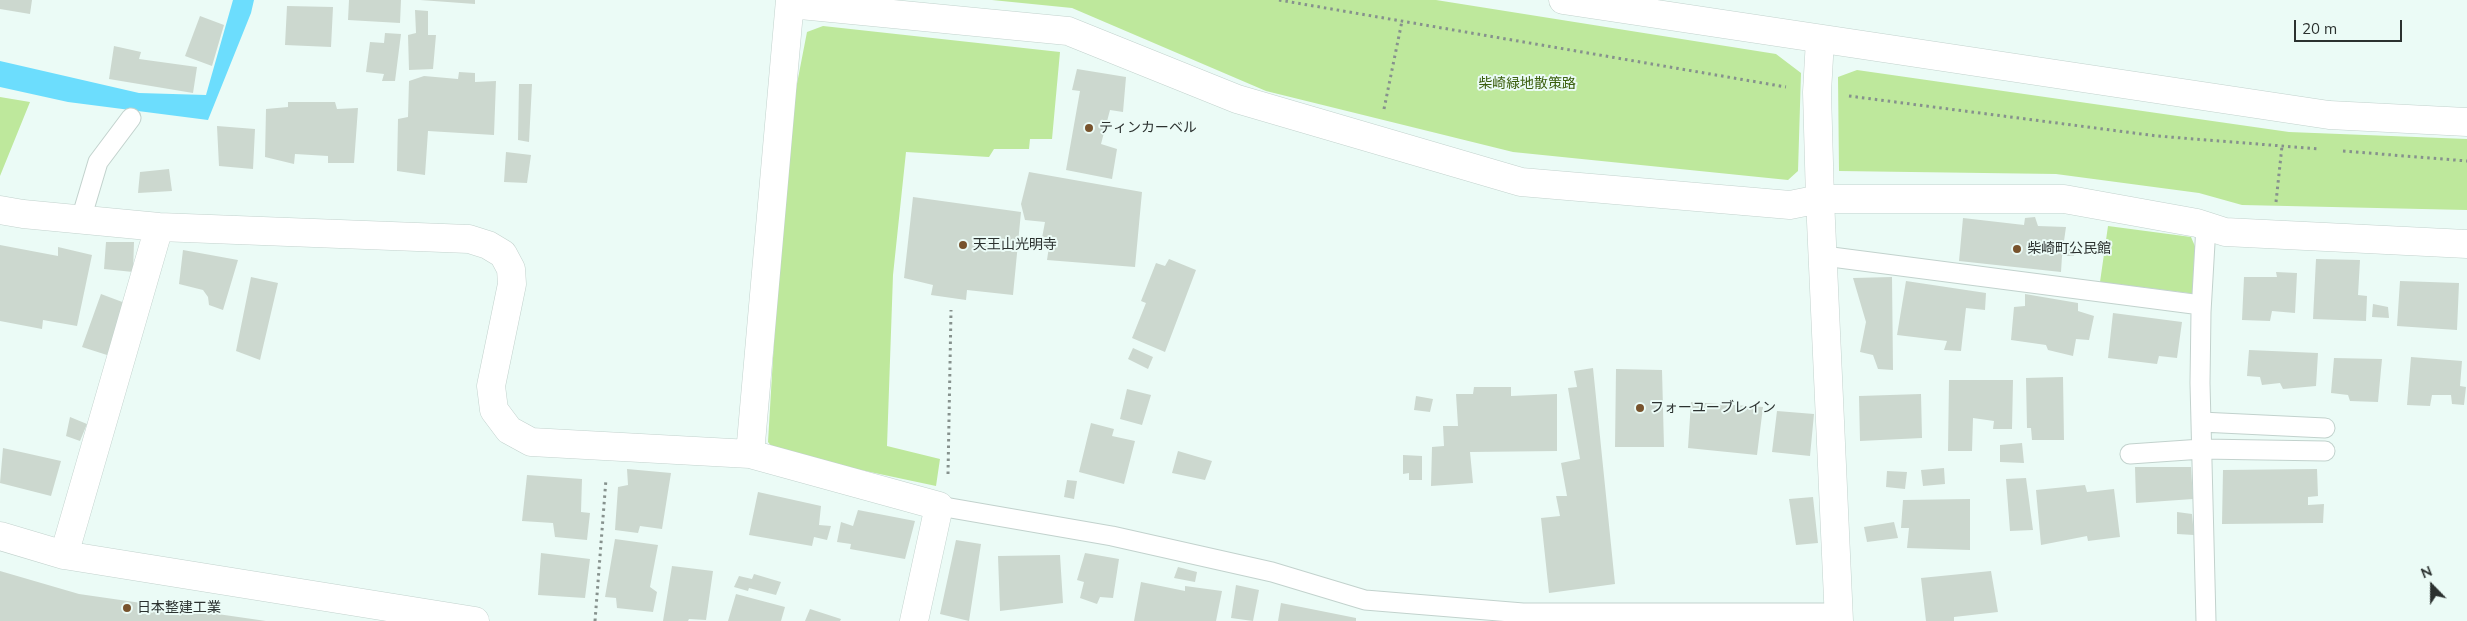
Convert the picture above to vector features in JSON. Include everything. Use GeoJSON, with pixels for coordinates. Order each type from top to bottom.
{"type":"FeatureCollection","features":[{"type":"Feature","properties":{"kind":"street"},"geometry":{"type":"LineString","coordinates":[[1563,0],[2329,115],[2467,122]]}},
{"type":"Feature","properties":{"kind":"street"},"geometry":{"type":"LineString","coordinates":[[750,454],[790,2],[1068,31],[1237,99],[1520,182],[1790,205],[1820,199],[2064,199],[2206,226],[2225,232],[2467,244]]}},
{"type":"Feature","properties":{"kind":"street"},"geometry":{"type":"LineString","coordinates":[[1820,40],[1817,92],[1820,199],[1839,617]]}},
{"type":"Feature","properties":{"kind":"street"},"geometry":{"type":"LineString","coordinates":[[0,210],[159,227],[469,239],[488,245],[503,254],[511,269],[512,284],[491,386],[494,410],[509,430],[531,442],[750,454],[939,506],[914,621]]}},
{"type":"Feature","properties":{"kind":"street"},"geometry":{"type":"LineString","coordinates":[[64,555],[159,227]]}},
{"type":"Feature","properties":{"kind":"street"},"geometry":{"type":"LineString","coordinates":[[0,536],[64,555],[383,614],[475,621]]}},
{"type":"Feature","properties":{"kind":"lane"},"geometry":{"type":"LineString","coordinates":[[82,219],[98,162],[131,118]]}},
{"type":"Feature","properties":{"kind":"lane"},"geometry":{"type":"LineString","coordinates":[[2206,226],[2201,305],[2201,422],[2206,621]]}},
{"type":"Feature","properties":{"kind":"lane"},"geometry":{"type":"LineString","coordinates":[[1824,256],[2201,305]]}},
{"type":"Feature","properties":{"kind":"lane"},"geometry":{"type":"LineString","coordinates":[[2201,422],[2325,428]]}},
{"type":"Feature","properties":{"kind":"lane"},"geometry":{"type":"LineString","coordinates":[[2130,454],[2202,449],[2325,451]]}},
{"type":"Feature","properties":{"kind":"lane"},"geometry":{"type":"LineString","coordinates":[[939,506],[1112,536],[1272,572],[1365,600],[1522,617],[1839,617]]}},
{"type":"Feature","properties":{"kind":"path"},"geometry":{"type":"LineString","coordinates":[[1279,0],[1817,92],[2157,136],[2321,149]]}},
{"type":"Feature","properties":{"kind":"path"},"geometry":{"type":"LineString","coordinates":[[1377,140],[1402,21]]}},
{"type":"Feature","properties":{"kind":"path"},"geometry":{"type":"LineString","coordinates":[[2273,234],[2282,146]]}},
{"type":"Feature","properties":{"kind":"path"},"geometry":{"type":"LineString","coordinates":[[2340,151],[2467,161]]}},
{"type":"Feature","properties":{"kind":"path"},"geometry":{"type":"LineString","coordinates":[[939,506],[948,474],[951,310]]}},
{"type":"Feature","properties":{"kind":"path"},"geometry":{"type":"LineString","coordinates":[[594,621],[609,446]]}},
{"type":"Feature","properties":{"kind":"green space","name":"柴崎緑地散策路"},"geometry":{"type":"Polygon","coordinates":[[[992,0],[1436,0],[1776,54],[1801,73],[1798,171],[1788,180],[1513,152],[1266,91],[1072,8],[992,0]]]}},
{"type":"Feature","properties":{"kind":"green space"},"geometry":{"type":"Polygon","coordinates":[[[823,26],[1060,52],[1052,139],[1030,139],[1029,149],[994,149],[989,157],[906,152],[893,275],[887,446],[940,459],[936,486],[776,452],[768,442],[780,240],[794,99],[807,32],[823,26]]]}},
{"type":"Feature","properties":{"kind":"green space"},"geometry":{"type":"Polygon","coordinates":[[[1857,70],[2289,132],[2467,139],[2467,210],[2242,205],[2199,193],[2056,174],[1839,171],[1838,77],[1857,70]]]}},
{"type":"Feature","properties":{"kind":"green space"},"geometry":{"type":"Polygon","coordinates":[[[0,97],[30,102],[0,176],[0,97]]]}},
{"type":"Feature","properties":{"kind":"green space"},"geometry":{"type":"Polygon","coordinates":[[[2108,226],[2191,237],[2197,251],[2196,294],[2100,282],[2108,226]]]}},
{"type":"Feature","properties":{"kind":"water"},"geometry":{"type":"Polygon","coordinates":[[[233,0],[254,0],[251,13],[208,120],[68,102],[0,87],[0,61],[139,93],[206,95],[233,0]]]}},
{"type":"Feature","properties":{"kind":"building"},"geometry":{"type":"Polygon","coordinates":[[[0,0],[32,0],[30,14],[0,9],[0,0]]]}},
{"type":"Feature","properties":{"kind":"building"},"geometry":{"type":"Polygon","coordinates":[[[349,0],[401,0],[400,23],[348,20],[349,0]]]}},
{"type":"Feature","properties":{"kind":"building"},"geometry":{"type":"Polygon","coordinates":[[[420,0],[475,0],[475,4],[420,0]]]}},
{"type":"Feature","properties":{"kind":"building"},"geometry":{"type":"Polygon","coordinates":[[[287,6],[333,7],[331,47],[285,45],[287,6]]]}},
{"type":"Feature","properties":{"kind":"building"},"geometry":{"type":"Polygon","coordinates":[[[415,10],[428,11],[428,35],[436,35],[433,69],[409,70],[408,35],[416,33],[415,10]]]}},
{"type":"Feature","properties":{"kind":"building"},"geometry":{"type":"Polygon","coordinates":[[[200,16],[224,25],[212,66],[185,56],[200,16]]]}},
{"type":"Feature","properties":{"kind":"building"},"geometry":{"type":"Polygon","coordinates":[[[385,33],[401,34],[395,81],[382,81],[384,74],[366,72],[370,42],[384,43],[385,33]]]}},
{"type":"Feature","properties":{"kind":"building"},"geometry":{"type":"Polygon","coordinates":[[[114,46],[141,52],[139,59],[197,67],[193,93],[109,79],[114,46]]]}},
{"type":"Feature","properties":{"kind":"building","name":"ティンカーベル"},"geometry":{"type":"Polygon","coordinates":[[[1077,69],[1126,77],[1123,112],[1110,110],[1101,144],[1117,149],[1112,179],[1066,170],[1080,91],[1072,90],[1077,69]]]}},
{"type":"Feature","properties":{"kind":"building"},"geometry":{"type":"Polygon","coordinates":[[[459,72],[475,73],[475,82],[496,81],[494,135],[428,131],[425,175],[397,171],[398,119],[408,117],[409,81],[424,76],[458,79],[459,72]]]}},
{"type":"Feature","properties":{"kind":"building"},"geometry":{"type":"Polygon","coordinates":[[[519,84],[532,84],[529,142],[518,140],[519,84]]]}},
{"type":"Feature","properties":{"kind":"building"},"geometry":{"type":"Polygon","coordinates":[[[288,102],[335,102],[337,109],[358,108],[354,163],[328,163],[328,156],[295,154],[294,164],[265,157],[266,109],[288,107],[288,102]]]}},
{"type":"Feature","properties":{"kind":"building"},"geometry":{"type":"Polygon","coordinates":[[[217,126],[255,129],[253,169],[219,166],[217,126]]]}},
{"type":"Feature","properties":{"kind":"building"},"geometry":{"type":"Polygon","coordinates":[[[506,152],[531,155],[527,183],[504,182],[506,152]]]}},
{"type":"Feature","properties":{"kind":"building"},"geometry":{"type":"Polygon","coordinates":[[[169,169],[172,191],[138,193],[140,172],[169,169]]]}},
{"type":"Feature","properties":{"kind":"building"},"geometry":{"type":"Polygon","coordinates":[[[1029,172],[1142,192],[1135,267],[1047,260],[1050,240],[1042,238],[1045,222],[1025,220],[1021,204],[1029,172]]]}},
{"type":"Feature","properties":{"kind":"building","name":"天王山光明寺"},"geometry":{"type":"Polygon","coordinates":[[[913,197],[1021,212],[1013,295],[967,290],[966,300],[931,295],[933,285],[904,278],[913,197]]]}},
{"type":"Feature","properties":{"kind":"building","name":"柴崎町公民館"},"geometry":{"type":"Polygon","coordinates":[[[2035,217],[2038,226],[2066,227],[2064,241],[2074,242],[2074,256],[2062,256],[2061,272],[1959,261],[1963,218],[2024,225],[2025,218],[2035,217]]]}},
{"type":"Feature","properties":{"kind":"building"},"geometry":{"type":"Polygon","coordinates":[[[106,242],[134,242],[133,272],[104,269],[106,242]]]}},
{"type":"Feature","properties":{"kind":"building"},"geometry":{"type":"Polygon","coordinates":[[[0,245],[58,256],[58,247],[92,255],[77,326],[43,320],[42,329],[0,321],[0,245]]]}},
{"type":"Feature","properties":{"kind":"building"},"geometry":{"type":"Polygon","coordinates":[[[183,250],[238,260],[223,310],[209,305],[208,297],[203,290],[179,284],[183,250]]]}},
{"type":"Feature","properties":{"kind":"building"},"geometry":{"type":"Polygon","coordinates":[[[1169,259],[1196,270],[1165,352],[1132,338],[1146,303],[1141,301],[1156,263],[1165,266],[1169,259]]]}},
{"type":"Feature","properties":{"kind":"building"},"geometry":{"type":"Polygon","coordinates":[[[2316,259],[2360,260],[2358,295],[2367,296],[2366,321],[2313,319],[2316,259]]]}},
{"type":"Feature","properties":{"kind":"building"},"geometry":{"type":"Polygon","coordinates":[[[2276,272],[2297,273],[2295,313],[2272,311],[2270,321],[2242,320],[2244,277],[2277,277],[2276,272]]]}},
{"type":"Feature","properties":{"kind":"building"},"geometry":{"type":"Polygon","coordinates":[[[251,277],[278,283],[260,360],[236,351],[251,277]]]}},
{"type":"Feature","properties":{"kind":"building"},"geometry":{"type":"Polygon","coordinates":[[[1892,277],[1893,370],[1878,369],[1873,355],[1860,352],[1866,322],[1853,278],[1892,277]]]}},
{"type":"Feature","properties":{"kind":"building"},"geometry":{"type":"Polygon","coordinates":[[[1906,281],[1986,293],[1985,310],[1966,308],[1961,351],[1944,350],[1947,341],[1897,335],[1906,281]]]}},
{"type":"Feature","properties":{"kind":"building"},"geometry":{"type":"Polygon","coordinates":[[[2400,281],[2459,283],[2457,330],[2397,326],[2400,281]]]}},
{"type":"Feature","properties":{"kind":"building"},"geometry":{"type":"Polygon","coordinates":[[[101,294],[125,303],[107,355],[82,347],[101,294]]]}},
{"type":"Feature","properties":{"kind":"building"},"geometry":{"type":"Polygon","coordinates":[[[2025,294],[2078,303],[2078,311],[2094,316],[2089,340],[2076,339],[2073,356],[2048,350],[2046,345],[2011,340],[2014,307],[2025,306],[2025,294]]]}},
{"type":"Feature","properties":{"kind":"building"},"geometry":{"type":"Polygon","coordinates":[[[2373,304],[2388,307],[2389,318],[2372,317],[2373,304]]]}},
{"type":"Feature","properties":{"kind":"building"},"geometry":{"type":"Polygon","coordinates":[[[2113,313],[2182,322],[2177,358],[2159,356],[2157,364],[2108,358],[2113,313]]]}},
{"type":"Feature","properties":{"kind":"building"},"geometry":{"type":"Polygon","coordinates":[[[1133,348],[1153,357],[1148,369],[1128,359],[1133,348]]]}},
{"type":"Feature","properties":{"kind":"building"},"geometry":{"type":"Polygon","coordinates":[[[2249,350],[2318,353],[2316,386],[2283,389],[2280,383],[2262,385],[2260,377],[2247,376],[2249,350]]]}},
{"type":"Feature","properties":{"kind":"building"},"geometry":{"type":"Polygon","coordinates":[[[2411,357],[2462,361],[2460,386],[2466,387],[2464,405],[2452,404],[2451,395],[2432,395],[2430,406],[2407,405],[2411,357]]]}},
{"type":"Feature","properties":{"kind":"building"},"geometry":{"type":"Polygon","coordinates":[[[2334,358],[2382,359],[2378,402],[2350,401],[2348,395],[2331,393],[2334,358]]]}},
{"type":"Feature","properties":{"kind":"building"},"geometry":{"type":"Polygon","coordinates":[[[1593,368],[1615,584],[1549,593],[1541,518],[1560,516],[1556,496],[1567,496],[1561,463],[1580,459],[1568,388],[1577,387],[1574,371],[1593,368]]]}},
{"type":"Feature","properties":{"kind":"building","name":"フォーユーブレイン"},"geometry":{"type":"Polygon","coordinates":[[[1616,369],[1662,370],[1664,447],[1615,447],[1616,369]]]}},
{"type":"Feature","properties":{"kind":"building"},"geometry":{"type":"Polygon","coordinates":[[[2063,377],[2064,440],[2032,440],[2031,428],[2027,428],[2026,378],[2063,377]]]}},
{"type":"Feature","properties":{"kind":"building"},"geometry":{"type":"Polygon","coordinates":[[[1949,380],[2013,380],[2012,429],[1993,429],[1994,421],[1973,418],[1972,451],[1948,451],[1949,380]]]}},
{"type":"Feature","properties":{"kind":"building"},"geometry":{"type":"Polygon","coordinates":[[[1474,387],[1511,387],[1511,396],[1557,394],[1557,451],[1470,452],[1473,483],[1431,486],[1432,447],[1444,446],[1443,426],[1458,426],[1456,394],[1473,394],[1474,387]]]}},
{"type":"Feature","properties":{"kind":"building"},"geometry":{"type":"Polygon","coordinates":[[[1127,389],[1151,395],[1142,425],[1120,419],[1127,389]]]}},
{"type":"Feature","properties":{"kind":"building"},"geometry":{"type":"Polygon","coordinates":[[[1921,394],[1922,438],[1860,441],[1859,396],[1921,394]]]}},
{"type":"Feature","properties":{"kind":"building"},"geometry":{"type":"Polygon","coordinates":[[[1416,396],[1433,399],[1430,412],[1414,410],[1416,396]]]}},
{"type":"Feature","properties":{"kind":"building"},"geometry":{"type":"Polygon","coordinates":[[[1691,402],[1763,407],[1757,455],[1688,448],[1691,402]]]}},
{"type":"Feature","properties":{"kind":"building"},"geometry":{"type":"Polygon","coordinates":[[[1777,411],[1814,414],[1810,456],[1772,452],[1777,411]]]}},
{"type":"Feature","properties":{"kind":"building"},"geometry":{"type":"Polygon","coordinates":[[[70,417],[87,424],[80,441],[66,436],[70,417]]]}},
{"type":"Feature","properties":{"kind":"building"},"geometry":{"type":"Polygon","coordinates":[[[1091,423],[1114,429],[1112,436],[1135,441],[1124,484],[1079,472],[1091,423]]]}},
{"type":"Feature","properties":{"kind":"building"},"geometry":{"type":"Polygon","coordinates":[[[2022,443],[2024,463],[2000,462],[2000,445],[2022,443]]]}},
{"type":"Feature","properties":{"kind":"building"},"geometry":{"type":"Polygon","coordinates":[[[3,448],[61,461],[51,496],[0,483],[3,448]]]}},
{"type":"Feature","properties":{"kind":"building"},"geometry":{"type":"Polygon","coordinates":[[[1178,451],[1212,461],[1205,480],[1172,473],[1178,451]]]}},
{"type":"Feature","properties":{"kind":"building"},"geometry":{"type":"Polygon","coordinates":[[[1403,455],[1422,456],[1422,480],[1409,480],[1409,473],[1403,474],[1403,455]]]}},
{"type":"Feature","properties":{"kind":"building"},"geometry":{"type":"Polygon","coordinates":[[[2135,467],[2191,467],[2193,499],[2136,503],[2135,467]]]}},
{"type":"Feature","properties":{"kind":"building"},"geometry":{"type":"Polygon","coordinates":[[[1944,468],[1945,484],[1923,486],[1921,470],[1944,468]]]}},
{"type":"Feature","properties":{"kind":"building"},"geometry":{"type":"Polygon","coordinates":[[[627,469],[671,473],[662,529],[640,526],[638,533],[615,530],[618,487],[628,485],[627,469]]]}},
{"type":"Feature","properties":{"kind":"building"},"geometry":{"type":"Polygon","coordinates":[[[2317,469],[2318,496],[2308,497],[2308,505],[2324,504],[2323,523],[2222,524],[2223,470],[2317,469]]]}},
{"type":"Feature","properties":{"kind":"building"},"geometry":{"type":"Polygon","coordinates":[[[1887,471],[1907,472],[1905,489],[1886,487],[1887,471]]]}},
{"type":"Feature","properties":{"kind":"building"},"geometry":{"type":"Polygon","coordinates":[[[527,475],[582,479],[581,512],[590,513],[587,540],[555,537],[553,523],[522,521],[527,475]]]}},
{"type":"Feature","properties":{"kind":"building"},"geometry":{"type":"Polygon","coordinates":[[[2026,478],[2033,530],[2010,531],[2006,479],[2026,478]]]}},
{"type":"Feature","properties":{"kind":"building"},"geometry":{"type":"Polygon","coordinates":[[[1067,480],[1077,481],[1074,499],[1064,497],[1067,480]]]}},
{"type":"Feature","properties":{"kind":"building"},"geometry":{"type":"Polygon","coordinates":[[[2085,485],[2087,492],[2114,489],[2120,537],[2088,541],[2087,536],[2041,545],[2036,490],[2085,485]]]}},
{"type":"Feature","properties":{"kind":"building"},"geometry":{"type":"Polygon","coordinates":[[[758,492],[821,506],[819,525],[831,526],[827,540],[814,537],[812,546],[749,535],[758,492]]]}},
{"type":"Feature","properties":{"kind":"building"},"geometry":{"type":"Polygon","coordinates":[[[1813,497],[1818,543],[1796,545],[1789,499],[1813,497]]]}},
{"type":"Feature","properties":{"kind":"building"},"geometry":{"type":"Polygon","coordinates":[[[1970,499],[1970,550],[1907,548],[1909,528],[1901,528],[1903,500],[1970,499]]]}},
{"type":"Feature","properties":{"kind":"building"},"geometry":{"type":"Polygon","coordinates":[[[858,510],[915,521],[905,559],[850,549],[851,544],[837,542],[841,522],[853,526],[858,510]]]}},
{"type":"Feature","properties":{"kind":"building"},"geometry":{"type":"Polygon","coordinates":[[[2177,512],[2192,514],[2194,535],[2177,534],[2177,512]]]}},
{"type":"Feature","properties":{"kind":"building"},"geometry":{"type":"Polygon","coordinates":[[[1894,522],[1898,538],[1867,542],[1864,527],[1894,522]]]}},
{"type":"Feature","properties":{"kind":"building"},"geometry":{"type":"Polygon","coordinates":[[[615,539],[658,545],[650,587],[657,592],[653,612],[617,608],[616,598],[605,597],[615,539]]]}},
{"type":"Feature","properties":{"kind":"building"},"geometry":{"type":"Polygon","coordinates":[[[956,540],[981,544],[969,621],[940,614],[956,540]]]}},
{"type":"Feature","properties":{"kind":"building"},"geometry":{"type":"Polygon","coordinates":[[[541,553],[590,559],[585,598],[538,595],[541,553]]]}},
{"type":"Feature","properties":{"kind":"building"},"geometry":{"type":"Polygon","coordinates":[[[1085,553],[1119,559],[1113,598],[1100,597],[1097,604],[1080,598],[1084,582],[1077,580],[1085,553]]]}},
{"type":"Feature","properties":{"kind":"building"},"geometry":{"type":"Polygon","coordinates":[[[1060,555],[1063,603],[1000,611],[998,556],[1060,555]]]}},
{"type":"Feature","properties":{"kind":"building"},"geometry":{"type":"Polygon","coordinates":[[[672,566],[713,571],[706,620],[663,621],[672,566]]]}},
{"type":"Feature","properties":{"kind":"building"},"geometry":{"type":"Polygon","coordinates":[[[1178,567],[1197,572],[1195,582],[1174,578],[1178,567]]]}},
{"type":"Feature","properties":{"kind":"building"},"geometry":{"type":"Polygon","coordinates":[[[0,571],[79,594],[266,621],[0,621],[0,571]]]}},
{"type":"Feature","properties":{"kind":"building"},"geometry":{"type":"Polygon","coordinates":[[[1991,571],[1998,612],[1954,617],[1954,621],[1926,621],[1921,578],[1991,571]]]}},
{"type":"Feature","properties":{"kind":"building"},"geometry":{"type":"Polygon","coordinates":[[[754,574],[781,582],[776,595],[749,588],[748,591],[734,587],[739,576],[752,579],[754,574]]]}},
{"type":"Feature","properties":{"kind":"building"},"geometry":{"type":"Polygon","coordinates":[[[1141,582],[1185,591],[1185,586],[1222,591],[1216,621],[1134,621],[1141,582]]]}},
{"type":"Feature","properties":{"kind":"building"},"geometry":{"type":"Polygon","coordinates":[[[1236,585],[1259,590],[1253,621],[1231,618],[1236,585]]]}},
{"type":"Feature","properties":{"kind":"building"},"geometry":{"type":"Polygon","coordinates":[[[736,594],[785,607],[781,621],[728,621],[736,594]]]}},
{"type":"Feature","properties":{"kind":"building"},"geometry":{"type":"Polygon","coordinates":[[[1281,603],[1356,618],[1356,621],[1278,621],[1281,603]]]}},
{"type":"Feature","properties":{"kind":"building"},"geometry":{"type":"Polygon","coordinates":[[[810,609],[841,619],[840,621],[805,621],[810,609]]]}},
{"type":"Feature","properties":{"kind":"place","name":"ティンカーベル"},"geometry":{"type":"Point","coordinates":[1089,128]}},
{"type":"Feature","properties":{"kind":"place","name":"天王山光明寺"},"geometry":{"type":"Point","coordinates":[963,245]}},
{"type":"Feature","properties":{"kind":"place","name":"柴崎町公民館"},"geometry":{"type":"Point","coordinates":[2017,249]}},
{"type":"Feature","properties":{"kind":"place","name":"フォーユーブレイン"},"geometry":{"type":"Point","coordinates":[1640,408]}},
{"type":"Feature","properties":{"kind":"place","name":"日本整建工業"},"geometry":{"type":"Point","coordinates":[127,608]}}]}
